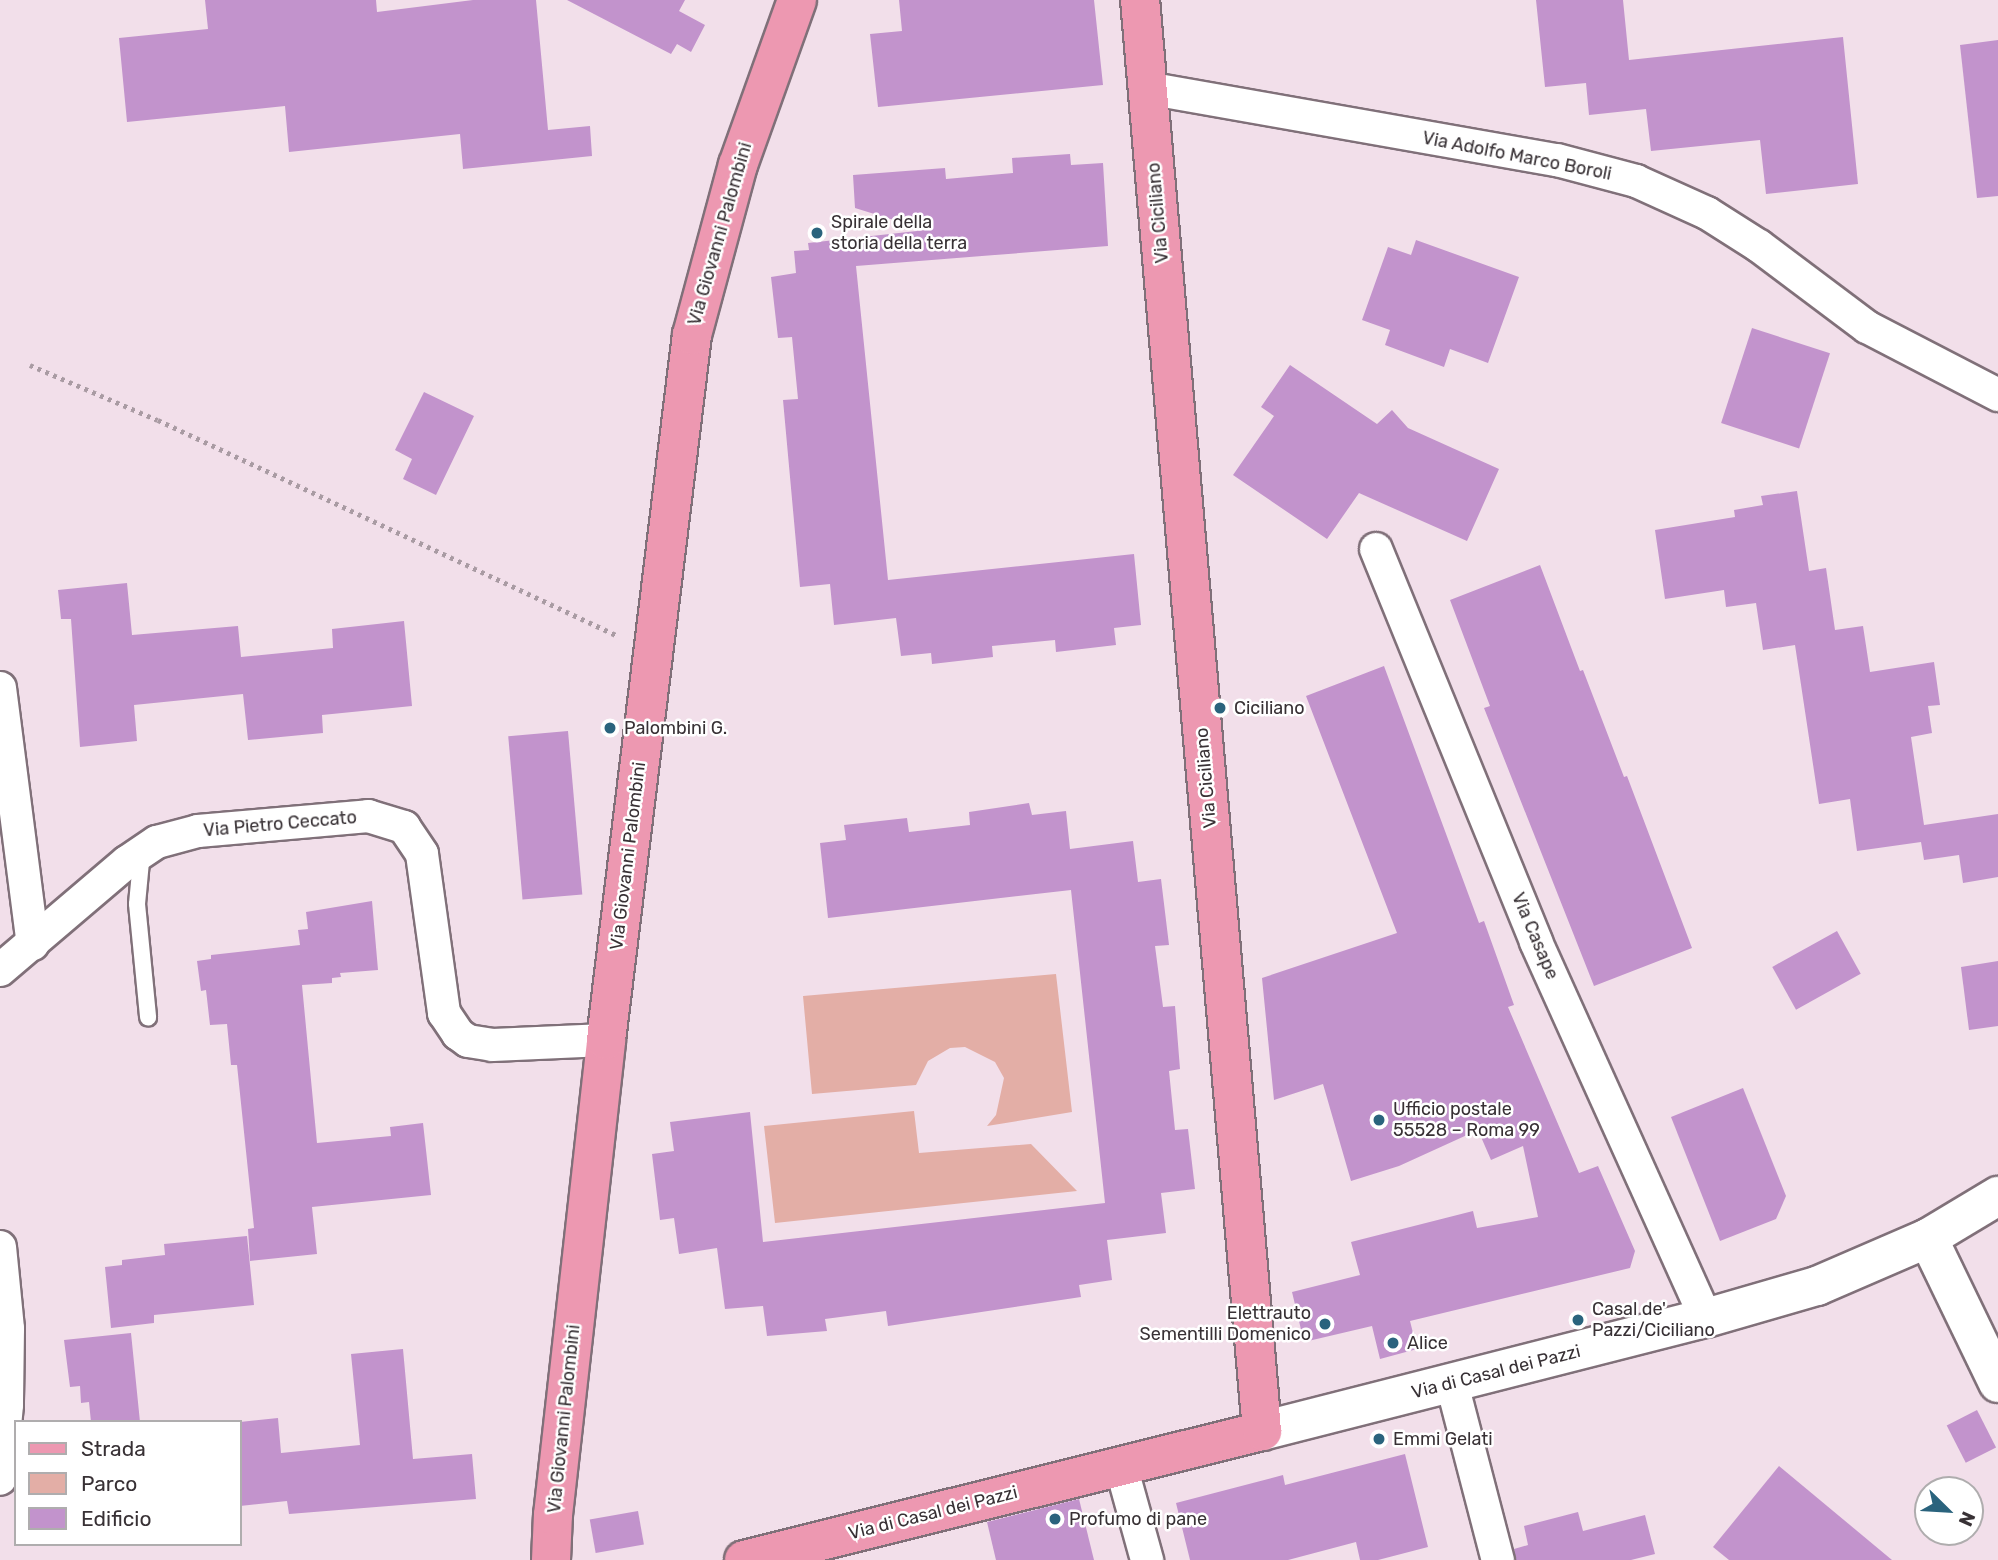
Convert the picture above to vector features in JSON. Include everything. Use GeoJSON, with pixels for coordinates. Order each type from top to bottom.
{"type":"FeatureCollection","features":[{"type":"Feature","properties":{"kind":"main road","name":"Via Giovanni Palombini"},"geometry":{"type":"LineString","coordinates":[[551,1560],[554,1501],[606,1040],[692,335],[738,166],[797,0]]}},
{"type":"Feature","properties":{"kind":"main road","name":"Via Ciciliano"},"geometry":{"type":"LineString","coordinates":[[1140,0],[1262,1431]]}},
{"type":"Feature","properties":{"kind":"main road","name":"Via di Casal dei Pazzi"},"geometry":{"type":"LineString","coordinates":[[744,1560],[1262,1431]]}},
{"type":"Feature","properties":{"kind":"street","name":"Via Adolfo Marco Boroli"},"geometry":{"type":"LineString","coordinates":[[1147,88],[1557,160],[1636,181],[1707,213],[1759,246],[1867,327],[1998,395]]}},
{"type":"Feature","properties":{"kind":"street","name":"Via Casape"},"geometry":{"type":"LineString","coordinates":[[1376,549],[1536,942],[1706,1318]]}},
{"type":"Feature","properties":{"kind":"street"},"geometry":{"type":"LineString","coordinates":[[0,688],[33,944]]}},
{"type":"Feature","properties":{"kind":"street","name":"Via Pietro Ceccato"},"geometry":{"type":"LineString","coordinates":[[0,970],[142,851],[157,842],[198,831],[357,816],[394,822],[411,835],[422,854],[444,1013],[458,1034],[468,1041],[492,1045],[606,1040]]}},
{"type":"Feature","properties":{"kind":"street","name":"Via di Casal dei Pazzi"},"geometry":{"type":"LineString","coordinates":[[1262,1431],[1706,1318],[1817,1286],[1928,1238],[1998,1196]]}},
{"type":"Feature","properties":{"kind":"street"},"geometry":{"type":"LineString","coordinates":[[1928,1238],[1998,1383]]}},
{"type":"Feature","properties":{"kind":"street"},"geometry":{"type":"LineString","coordinates":[[0,1247],[8,1329],[7,1405],[0,1479]]}},
{"type":"Feature","properties":{"kind":"street"},"geometry":{"type":"LineString","coordinates":[[1452,1384],[1498,1560]]}},
{"type":"Feature","properties":{"kind":"street"},"geometry":{"type":"LineString","coordinates":[[1121,1466],[1147,1560]]}},
{"type":"Feature","properties":{"kind":"lane"},"geometry":{"type":"LineString","coordinates":[[142,851],[138,904],[148,1017]]}},
{"type":"Feature","properties":{"kind":"path"},"geometry":{"type":"LineString","coordinates":[[30,365],[158,420],[619,636]]}},
{"type":"Feature","properties":{"kind":"green space"},"geometry":{"type":"Polygon","coordinates":[[[1056,974],[1072,1112],[987,1126],[996,1115],[1004,1078],[995,1062],[965,1047],[950,1048],[928,1061],[916,1085],[812,1094],[803,996],[1056,974]]]}},
{"type":"Feature","properties":{"kind":"green space"},"geometry":{"type":"Polygon","coordinates":[[[914,1111],[919,1153],[1031,1144],[1077,1191],[775,1223],[764,1126],[914,1111]]]}},
{"type":"Feature","properties":{"kind":"building"},"geometry":{"type":"Polygon","coordinates":[[[205,0],[376,0],[377,12],[473,0],[536,0],[548,130],[590,126],[592,156],[463,169],[460,134],[289,152],[285,106],[127,122],[119,38],[208,29],[205,0]]]}},
{"type":"Feature","properties":{"kind":"building"},"geometry":{"type":"Polygon","coordinates":[[[567,0],[685,0],[679,11],[705,25],[691,52],[677,44],[671,54],[567,0]]]}},
{"type":"Feature","properties":{"kind":"building"},"geometry":{"type":"Polygon","coordinates":[[[899,0],[1094,0],[1103,85],[878,107],[870,34],[902,31],[899,0]]]}},
{"type":"Feature","properties":{"kind":"building"},"geometry":{"type":"Polygon","coordinates":[[[1536,0],[1623,0],[1629,60],[1843,37],[1858,184],[1766,194],[1760,140],[1651,151],[1646,109],[1589,115],[1586,83],[1545,87],[1536,0]]]}},
{"type":"Feature","properties":{"kind":"building"},"geometry":{"type":"Polygon","coordinates":[[[1998,40],[1998,196],[1977,198],[1960,45],[1998,40]]]}},
{"type":"Feature","properties":{"kind":"building"},"geometry":{"type":"Polygon","coordinates":[[[1070,154],[1071,165],[1103,163],[1108,246],[856,266],[888,580],[1134,554],[1141,625],[1114,628],[1116,645],[1056,652],[1055,640],[992,646],[993,657],[932,664],[931,653],[901,656],[896,618],[834,625],[830,584],[800,587],[783,400],[798,399],[792,337],[778,338],[771,277],[796,273],[794,251],[809,250],[808,243],[926,230],[855,208],[853,175],[945,168],[946,179],[1013,173],[1012,158],[1070,154]]]}},
{"type":"Feature","properties":{"kind":"building"},"geometry":{"type":"Polygon","coordinates":[[[1416,240],[1519,277],[1488,363],[1450,349],[1444,367],[1385,345],[1390,330],[1362,320],[1388,247],[1411,255],[1416,240]]]}},
{"type":"Feature","properties":{"kind":"building"},"geometry":{"type":"Polygon","coordinates":[[[1752,328],[1830,353],[1799,448],[1721,423],[1752,328]]]}},
{"type":"Feature","properties":{"kind":"building"},"geometry":{"type":"Polygon","coordinates":[[[1290,365],[1377,424],[1392,410],[1408,428],[1499,469],[1467,541],[1359,493],[1327,539],[1233,475],[1274,416],[1261,407],[1290,365]]]}},
{"type":"Feature","properties":{"kind":"building"},"geometry":{"type":"Polygon","coordinates":[[[424,392],[474,416],[436,495],[403,479],[412,459],[395,450],[424,392]]]}},
{"type":"Feature","properties":{"kind":"building"},"geometry":{"type":"Polygon","coordinates":[[[1797,491],[1809,571],[1826,568],[1835,630],[1863,626],[1870,672],[1934,662],[1940,705],[1928,706],[1932,733],[1911,737],[1924,825],[1998,814],[1998,877],[1963,883],[1959,855],[1924,860],[1921,842],[1857,851],[1850,799],[1819,804],[1795,645],[1763,650],[1756,603],[1726,607],[1724,590],[1665,599],[1655,530],[1735,517],[1734,510],[1763,505],[1761,496],[1797,491]]]}},
{"type":"Feature","properties":{"kind":"building"},"geometry":{"type":"Polygon","coordinates":[[[1540,565],[1580,671],[1583,670],[1624,777],[1627,776],[1692,948],[1594,986],[1484,708],[1490,706],[1450,600],[1540,565]]]}},
{"type":"Feature","properties":{"kind":"building"},"geometry":{"type":"Polygon","coordinates":[[[127,583],[132,635],[238,626],[241,657],[333,648],[332,629],[404,621],[412,706],[322,715],[323,733],[248,740],[243,694],[134,705],[137,741],[80,747],[71,619],[61,619],[58,590],[127,583]]]}},
{"type":"Feature","properties":{"kind":"building"},"geometry":{"type":"Polygon","coordinates":[[[1384,666],[1479,923],[1484,921],[1514,1005],[1508,1007],[1579,1173],[1598,1166],[1635,1251],[1630,1268],[1410,1321],[1417,1349],[1380,1359],[1372,1326],[1304,1342],[1292,1292],[1360,1275],[1351,1242],[1473,1211],[1477,1228],[1538,1217],[1523,1146],[1491,1160],[1478,1130],[1399,1166],[1351,1181],[1323,1084],[1274,1100],[1262,978],[1397,933],[1306,696],[1384,666]]]}},
{"type":"Feature","properties":{"kind":"building"},"geometry":{"type":"Polygon","coordinates":[[[568,731],[582,894],[523,900],[508,736],[568,731]]]}},
{"type":"Feature","properties":{"kind":"building"},"geometry":{"type":"Polygon","coordinates":[[[1029,803],[1032,815],[1066,811],[1070,849],[1133,841],[1138,882],[1161,879],[1169,945],[1155,946],[1163,1007],[1175,1006],[1180,1069],[1169,1071],[1175,1130],[1188,1129],[1195,1189],[1161,1193],[1166,1233],[1107,1240],[1112,1280],[1079,1285],[1081,1297],[888,1326],[886,1311],[825,1319],[827,1331],[767,1336],[763,1306],[725,1309],[717,1248],[679,1254],[674,1218],[660,1220],[652,1154],[674,1151],[670,1122],[750,1112],[763,1242],[1105,1203],[1071,890],[828,918],[820,843],[846,840],[844,825],[907,818],[909,832],[970,825],[969,812],[1029,803]]]}},
{"type":"Feature","properties":{"kind":"building"},"geometry":{"type":"Polygon","coordinates":[[[372,901],[378,970],[340,973],[341,977],[332,978],[332,983],[302,985],[317,1143],[391,1136],[390,1127],[423,1123],[431,1195],[312,1207],[317,1254],[250,1261],[248,1229],[254,1228],[237,1065],[231,1065],[227,1024],[210,1025],[206,990],[201,991],[197,961],[211,959],[211,955],[300,945],[298,930],[308,929],[306,912],[372,901]]]}},
{"type":"Feature","properties":{"kind":"building"},"geometry":{"type":"Polygon","coordinates":[[[1837,931],[1861,974],[1796,1010],[1772,967],[1837,931]]]}},
{"type":"Feature","properties":{"kind":"building"},"geometry":{"type":"Polygon","coordinates":[[[1998,961],[1998,1026],[1969,1030],[1961,967],[1998,961]]]}},
{"type":"Feature","properties":{"kind":"building"},"geometry":{"type":"Polygon","coordinates":[[[1743,1088],[1786,1196],[1776,1219],[1720,1241],[1671,1117],[1743,1088]]]}},
{"type":"Feature","properties":{"kind":"building"},"geometry":{"type":"Polygon","coordinates":[[[247,1236],[254,1305],[154,1315],[154,1323],[111,1328],[105,1267],[122,1265],[122,1260],[165,1255],[164,1244],[247,1236]]]}},
{"type":"Feature","properties":{"kind":"building"},"geometry":{"type":"Polygon","coordinates":[[[131,1333],[140,1420],[91,1420],[89,1402],[81,1403],[80,1386],[70,1387],[64,1340],[131,1333]]]}},
{"type":"Feature","properties":{"kind":"building"},"geometry":{"type":"Polygon","coordinates":[[[403,1349],[413,1459],[472,1454],[476,1499],[289,1514],[287,1501],[242,1506],[242,1422],[278,1418],[281,1453],[360,1445],[351,1354],[403,1349]]]}},
{"type":"Feature","properties":{"kind":"building"},"geometry":{"type":"Polygon","coordinates":[[[1977,1410],[1996,1447],[1966,1463],[1947,1425],[1977,1410]]]}},
{"type":"Feature","properties":{"kind":"building"},"geometry":{"type":"Polygon","coordinates":[[[1405,1454],[1428,1547],[1378,1560],[1360,1560],[1356,1542],[1288,1560],[1190,1560],[1176,1503],[1283,1475],[1285,1485],[1405,1454]]]}},
{"type":"Feature","properties":{"kind":"building"},"geometry":{"type":"Polygon","coordinates":[[[1779,1466],[1892,1560],[1729,1560],[1713,1547],[1779,1466]]]}},
{"type":"Feature","properties":{"kind":"building"},"geometry":{"type":"Polygon","coordinates":[[[1079,1499],[1094,1560],[996,1560],[987,1522],[1079,1499]]]}},
{"type":"Feature","properties":{"kind":"building"},"geometry":{"type":"Polygon","coordinates":[[[638,1511],[644,1544],[596,1553],[590,1520],[638,1511]]]}},
{"type":"Feature","properties":{"kind":"building"},"geometry":{"type":"Polygon","coordinates":[[[1578,1512],[1583,1531],[1645,1515],[1655,1554],[1631,1560],[1516,1560],[1514,1549],[1528,1545],[1524,1526],[1578,1512]]]}},
{"type":"Feature","properties":{"kind":"place","name":"Spirale della storia della terra"},"geometry":{"type":"Point","coordinates":[817,233]}},
{"type":"Feature","properties":{"kind":"place","name":"Ciciliano"},"geometry":{"type":"Point","coordinates":[1220,708]}},
{"type":"Feature","properties":{"kind":"place","name":"Palombini G."},"geometry":{"type":"Point","coordinates":[610,728]}},
{"type":"Feature","properties":{"kind":"place","name":"Ufficio postale 55528 – Roma 99"},"geometry":{"type":"Point","coordinates":[1379,1120]}},
{"type":"Feature","properties":{"kind":"place","name":"Casal de' Pazzi/Ciciliano"},"geometry":{"type":"Point","coordinates":[1578,1320]}},
{"type":"Feature","properties":{"kind":"place","name":"Elettrauto Sementilli Domenico"},"geometry":{"type":"Point","coordinates":[1325,1324]}},
{"type":"Feature","properties":{"kind":"place","name":"Alice"},"geometry":{"type":"Point","coordinates":[1393,1343]}},
{"type":"Feature","properties":{"kind":"place","name":"Emmi Gelati"},"geometry":{"type":"Point","coordinates":[1379,1439]}},
{"type":"Feature","properties":{"kind":"place","name":"Profumo di pane"},"geometry":{"type":"Point","coordinates":[1055,1519]}}]}
